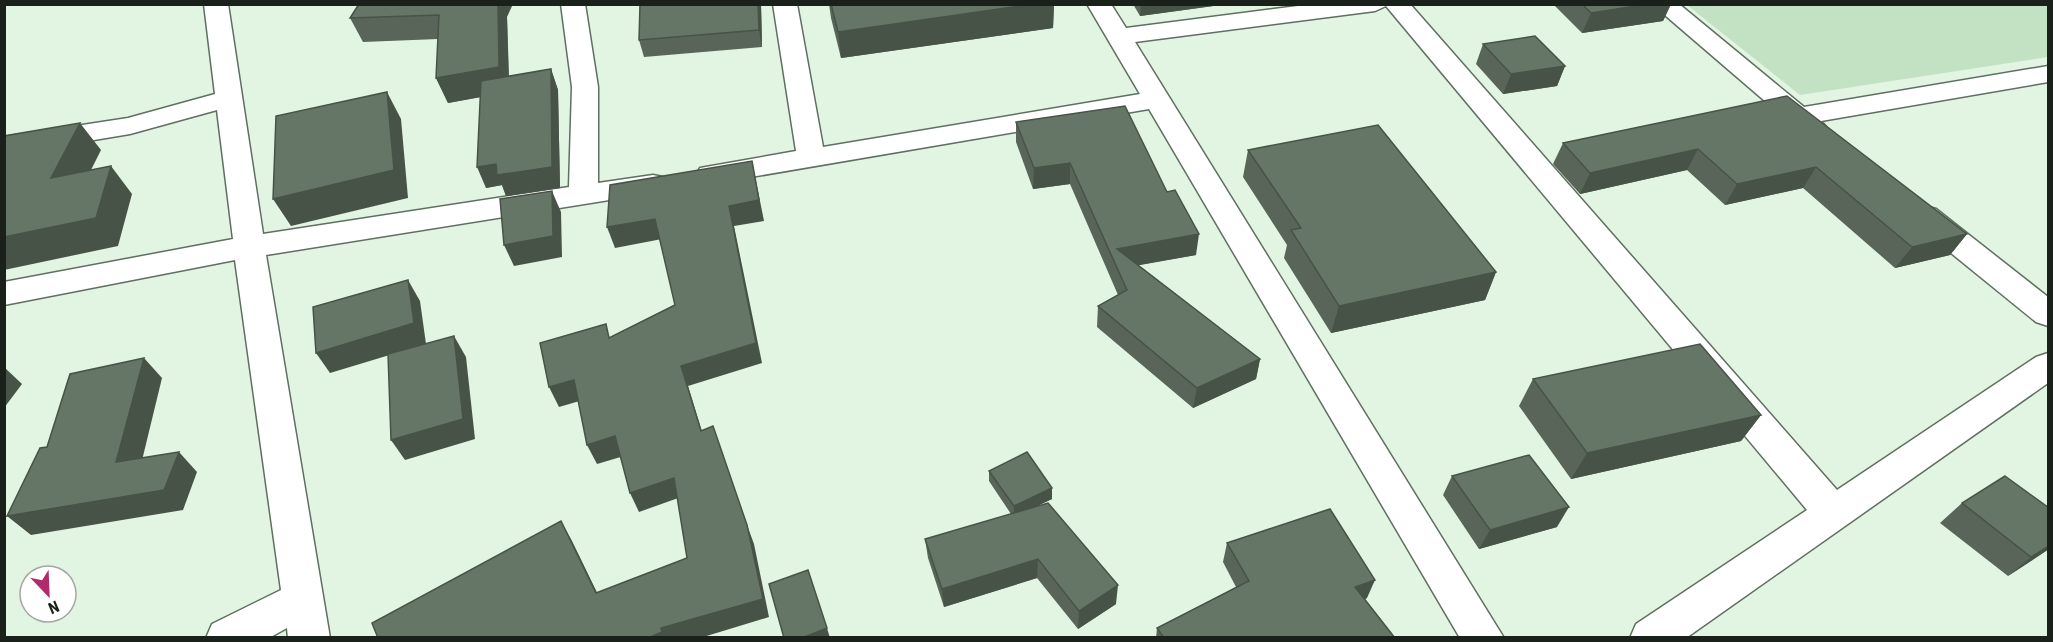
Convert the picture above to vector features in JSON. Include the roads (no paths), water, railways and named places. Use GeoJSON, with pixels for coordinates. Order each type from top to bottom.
{"type":"FeatureCollection","features":[{"type":"Feature","properties":{"kind":"street"},"geometry":{"type":"LineString","coordinates":[[216,4],[249,247],[306,618],[226,638]]}},
{"type":"Feature","properties":{"kind":"street"},"geometry":{"type":"LineString","coordinates":[[573,4],[585,87],[584,195]]}},
{"type":"Feature","properties":{"kind":"street"},"geometry":{"type":"LineString","coordinates":[[785,4],[811,158]]}},
{"type":"Feature","properties":{"kind":"street"},"geometry":{"type":"LineString","coordinates":[[1099,4],[1155,100],[1484,638]]}},
{"type":"Feature","properties":{"kind":"street"},"geometry":{"type":"LineString","coordinates":[[1118,37],[1375,4]]}},
{"type":"Feature","properties":{"kind":"street"},"geometry":{"type":"LineString","coordinates":[[1396,4],[1833,513]]}},
{"type":"Feature","properties":{"kind":"street"},"geometry":{"type":"LineString","coordinates":[[1664,4],[1836,146]]}},
{"type":"Feature","properties":{"kind":"street"},"geometry":{"type":"LineString","coordinates":[[1799,116],[2049,74]]}},
{"type":"Feature","properties":{"kind":"street"},"geometry":{"type":"LineString","coordinates":[[4,146],[130,126],[228,99]]}},
{"type":"Feature","properties":{"kind":"street"},"geometry":{"type":"LineString","coordinates":[[4,294],[249,247],[680,180],[1155,100]]}},
{"type":"Feature","properties":{"kind":"street"},"geometry":{"type":"LineString","coordinates":[[1901,197],[2049,314]]}},
{"type":"Feature","properties":{"kind":"street"},"geometry":{"type":"LineString","coordinates":[[1651,638],[2049,366]]}}]}
